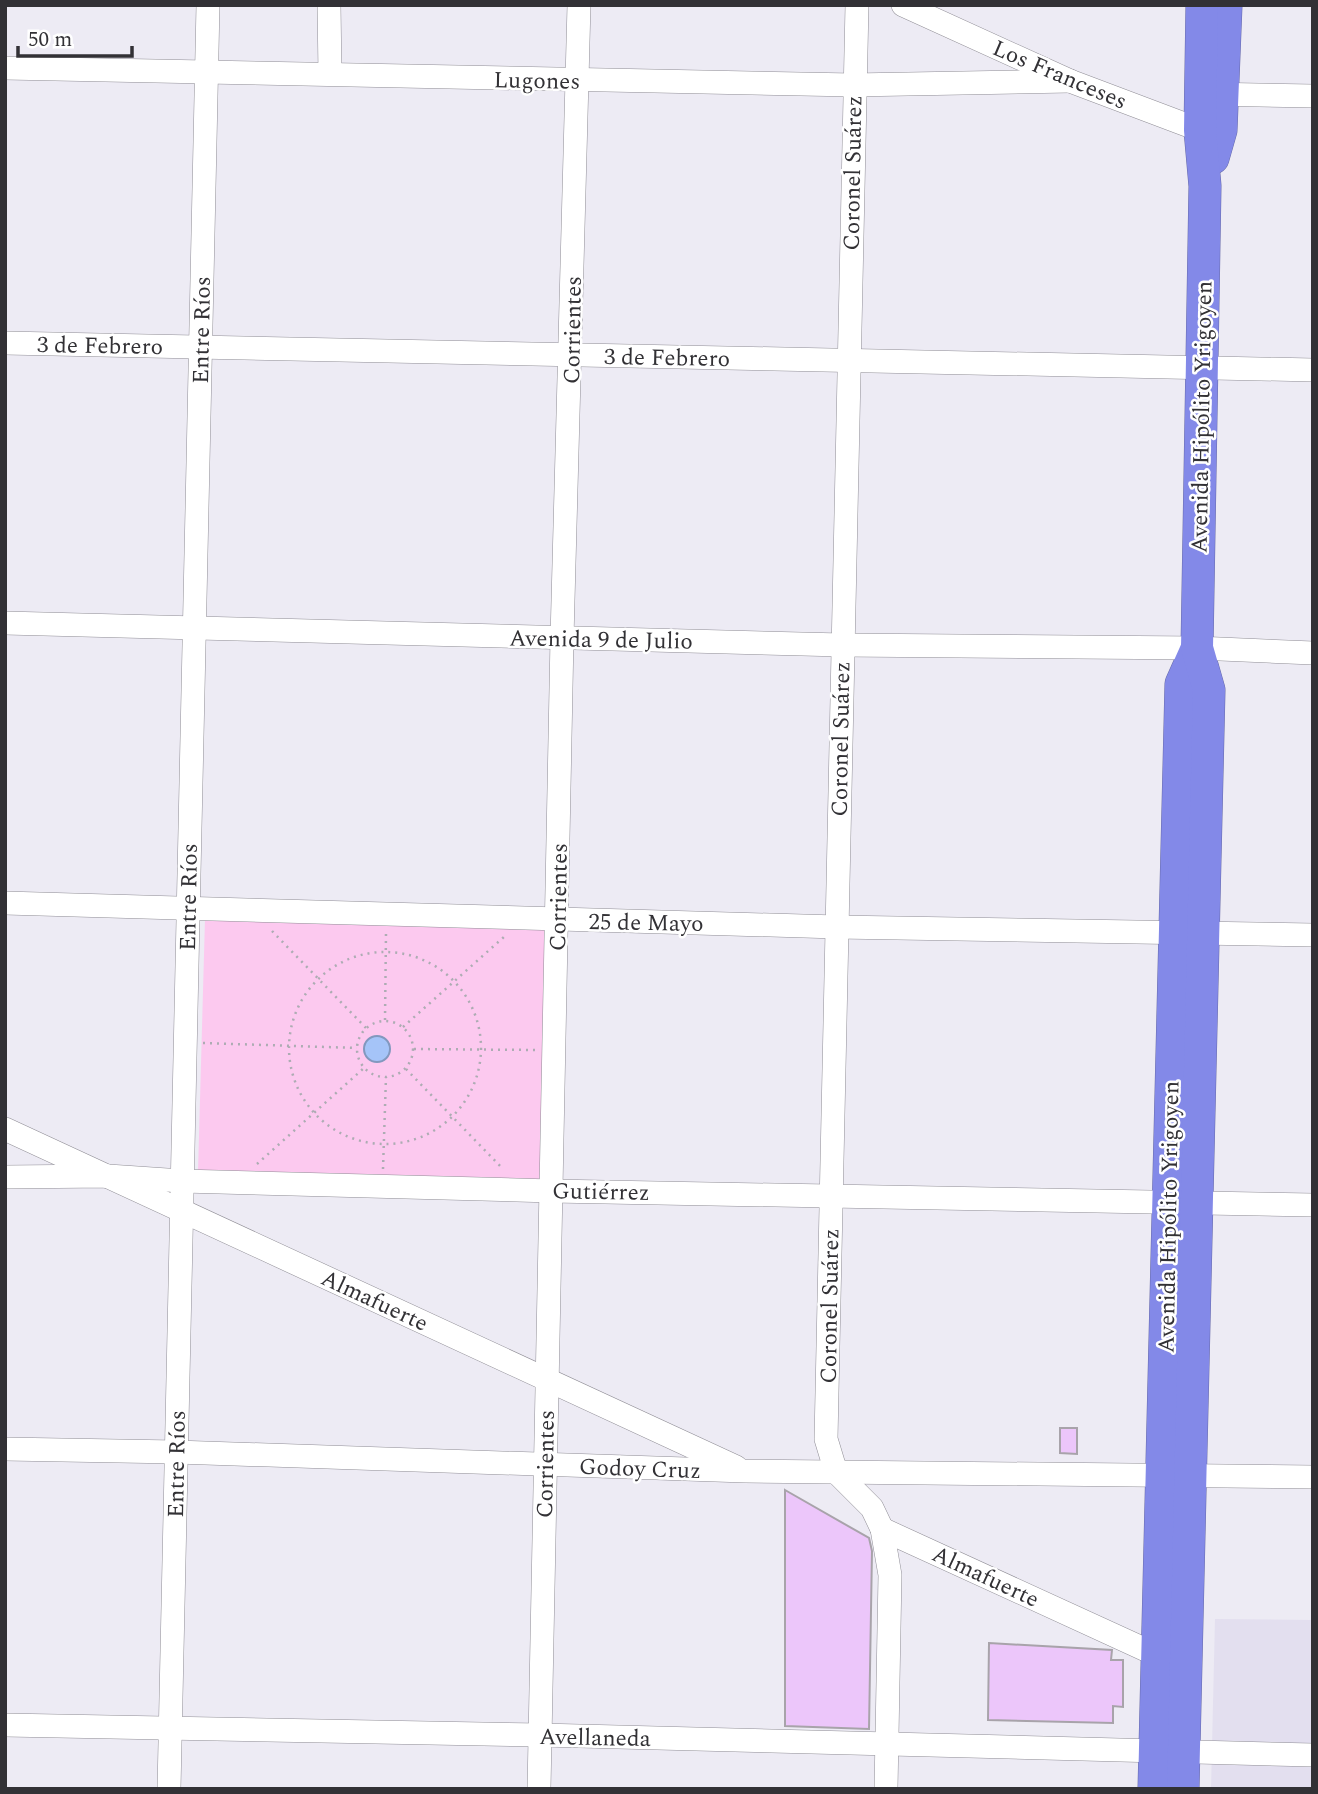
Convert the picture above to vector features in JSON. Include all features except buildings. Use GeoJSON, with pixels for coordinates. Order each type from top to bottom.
{"type":"FeatureCollection","features":[{"type":"Feature","properties":{"kind":"highway","name":"Avenida Hipólito Yrigoyen"},"geometry":{"type":"LineString","coordinates":[[1154,1789],[1170,1750],[1189,933],[1209,690],[1197,649],[1205,186],[1212,94],[1202,5]]}},
{"type":"Feature","properties":{"kind":"highway","name":"Avenida Hipólito Yrigoyen"},"geometry":{"type":"LineString","coordinates":[[1212,94],[1225,51],[1224,5]]}},
{"type":"Feature","properties":{"kind":"highway","name":"Avenida Hipólito Yrigoyen"},"geometry":{"type":"LineString","coordinates":[[1176,1474],[1157,1655],[1170,1750],[1183,1789]]}},
{"type":"Feature","properties":{"kind":"street","name":"Entre Ríos"},"geometry":{"type":"LineString","coordinates":[[169,1789],[208,5]]}},
{"type":"Feature","properties":{"kind":"street"},"geometry":{"type":"LineString","coordinates":[[329,5],[330,74]]}},
{"type":"Feature","properties":{"kind":"street","name":"Corrientes"},"geometry":{"type":"LineString","coordinates":[[539,1789],[562,638],[579,5]]}},
{"type":"Feature","properties":{"kind":"street","name":"Coronel Suárez"},"geometry":{"type":"LineString","coordinates":[[836,1472],[826,1439],[853,85],[857,5]]}},
{"type":"Feature","properties":{"kind":"street","name":"Los Franceses"},"geometry":{"type":"LineString","coordinates":[[903,5],[1069,81],[1210,130]]}},
{"type":"Feature","properties":{"kind":"street","name":"Lugones"},"geometry":{"type":"LineString","coordinates":[[5,68],[853,85],[1069,81]]}},
{"type":"Feature","properties":{"kind":"street"},"geometry":{"type":"LineString","coordinates":[[1212,94],[1313,96]]}},
{"type":"Feature","properties":{"kind":"street","name":"3 de Febrero"},"geometry":{"type":"LineString","coordinates":[[5,343],[1313,370]]}},
{"type":"Feature","properties":{"kind":"street","name":"Avenida 9 de Julio"},"geometry":{"type":"LineString","coordinates":[[5,623],[842,645],[1313,653]]}},
{"type":"Feature","properties":{"kind":"street","name":"25 de Mayo"},"geometry":{"type":"LineString","coordinates":[[5,903],[837,927],[1313,935]]}},
{"type":"Feature","properties":{"kind":"street","name":"Almafuerte"},"geometry":{"type":"LineString","coordinates":[[5,1129],[745,1471]]}},
{"type":"Feature","properties":{"kind":"street","name":"Gutiérrez"},"geometry":{"type":"LineString","coordinates":[[5,1177],[108,1177],[552,1191],[1313,1205]]}},
{"type":"Feature","properties":{"kind":"street","name":"Godoy Cruz"},"geometry":{"type":"LineString","coordinates":[[5,1449],[745,1471],[1313,1477]]}},
{"type":"Feature","properties":{"kind":"street"},"geometry":{"type":"LineString","coordinates":[[836,1472],[872,1508],[882,1529],[890,1575],[886,1789]]}},
{"type":"Feature","properties":{"kind":"street","name":"Almafuerte"},"geometry":{"type":"LineString","coordinates":[[882,1529],[1157,1655]]}},
{"type":"Feature","properties":{"kind":"street","name":"Avellaneda"},"geometry":{"type":"LineString","coordinates":[[5,1725],[541,1735],[1313,1755]]}},
{"type":"Feature","properties":{"kind":"path"},"geometry":{"type":"LineString","coordinates":[[385,1020],[386,924]]}},
{"type":"Feature","properties":{"kind":"path"},"geometry":{"type":"LineString","coordinates":[[403,1027],[514,928]]}},
{"type":"Feature","properties":{"kind":"path"},"geometry":{"type":"LineString","coordinates":[[272,930],[366,1028]]}},
{"type":"Feature","properties":{"kind":"path"},"geometry":{"type":"LineString","coordinates":[[386,951],[411,955],[435,965],[454,981],[470,1001],[479,1025],[482,1050],[478,1075],[469,1098],[453,1118],[433,1133],[409,1142],[384,1145],[358,1141],[334,1130],[314,1113],[300,1093],[291,1070],[289,1046],[293,1021],[303,998],[318,978],[338,964],[361,954],[386,951]]}},
{"type":"Feature","properties":{"kind":"path"},"geometry":{"type":"LineString","coordinates":[[385,1020],[403,1027],[409,1033],[414,1049],[406,1069],[386,1077],[370,1073],[357,1055],[358,1040],[366,1028],[385,1020]]}},
{"type":"Feature","properties":{"kind":"path"},"geometry":{"type":"LineString","coordinates":[[185,1041],[357,1048]]}},
{"type":"Feature","properties":{"kind":"path"},"geometry":{"type":"LineString","coordinates":[[414,1049],[544,1050]]}},
{"type":"Feature","properties":{"kind":"path"},"geometry":{"type":"LineString","coordinates":[[257,1165],[364,1068]]}},
{"type":"Feature","properties":{"kind":"path"},"geometry":{"type":"LineString","coordinates":[[406,1069],[506,1172]]}},
{"type":"Feature","properties":{"kind":"path"},"geometry":{"type":"LineString","coordinates":[[383,1177],[386,1077]]}},
{"type":"Feature","properties":{"kind":"shaded area"},"geometry":{"type":"Polygon","coordinates":[[[205,919],[547,929],[541,1182],[198,1172],[205,919]]]}},
{"type":"Feature","properties":{"kind":"shaded area"},"geometry":{"type":"Polygon","coordinates":[[[1215,1619],[1313,1620],[1313,1789],[1211,1789],[1215,1619]]]}},
{"type":"Feature","properties":{"kind":"water"},"geometry":{"type":"Polygon","coordinates":[[[377,1036],[386,1040],[390,1049],[386,1058],[377,1062],[368,1058],[364,1049],[368,1040],[377,1036]]]}}]}
